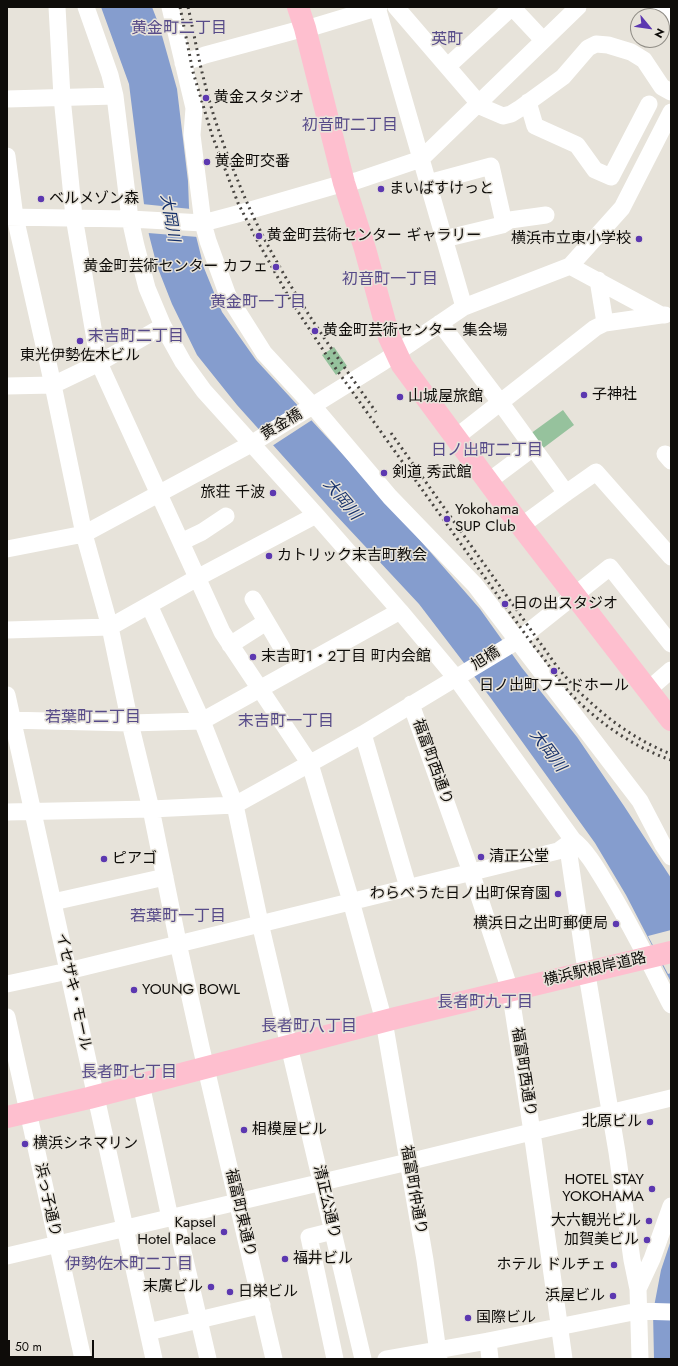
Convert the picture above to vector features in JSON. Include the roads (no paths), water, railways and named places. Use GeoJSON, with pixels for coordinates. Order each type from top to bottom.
{"type":"FeatureCollection","features":[{"type":"Feature","properties":{"kind":"main road"},"geometry":{"type":"LineString","coordinates":[[298,7],[309,21],[350,182],[365,249],[389,337],[400,350],[411,359],[460,435],[671,720]]}},
{"type":"Feature","properties":{"kind":"main road"},"geometry":{"type":"LineString","coordinates":[[460,435],[496,475],[526,523]]}},
{"type":"Feature","properties":{"kind":"main road"},"geometry":{"type":"LineString","coordinates":[[578,593],[663,677],[671,702]]}},
{"type":"Feature","properties":{"kind":"main road","name":"横浜駅根岸道路"},"geometry":{"type":"LineString","coordinates":[[7,1117],[96,1096],[384,1021],[657,955]]}},
{"type":"Feature","properties":{"kind":"street","name":"福富町仲通り"},"geometry":{"type":"LineString","coordinates":[[57,7],[62,97],[74,217],[100,363],[222,632],[310,764],[351,902],[384,1021],[425,1260],[438,1354]]}},
{"type":"Feature","properties":{"kind":"street"},"geometry":{"type":"LineString","coordinates":[[86,7],[110,75],[115,96],[130,219],[147,288],[163,326],[183,362],[204,392],[400,611],[456,678],[573,840],[579,845],[596,868],[618,903],[657,955],[671,1005]]}},
{"type":"Feature","properties":{"kind":"street"},"geometry":{"type":"LineString","coordinates":[[170,7],[194,108],[192,135],[202,223],[228,296],[264,353],[314,406],[390,497],[475,585],[640,801],[671,857]]}},
{"type":"Feature","properties":{"kind":"street"},"geometry":{"type":"LineString","coordinates":[[396,7],[448,66],[478,103],[482,107],[503,116],[510,114],[563,77],[588,48],[596,44],[608,45],[632,52],[644,60],[662,87],[671,92]]}},
{"type":"Feature","properties":{"kind":"street"},"geometry":{"type":"LineString","coordinates":[[448,66],[512,7],[543,40]]}},
{"type":"Feature","properties":{"kind":"street"},"geometry":{"type":"LineString","coordinates":[[11,217],[74,217],[202,223],[350,182],[421,159],[578,7]]}},
{"type":"Feature","properties":{"kind":"street"},"geometry":{"type":"LineString","coordinates":[[661,7],[671,17]]}},
{"type":"Feature","properties":{"kind":"street"},"geometry":{"type":"LineString","coordinates":[[183,63],[309,21],[378,8],[464,307]]}},
{"type":"Feature","properties":{"kind":"street"},"geometry":{"type":"LineString","coordinates":[[7,99],[115,96]]}},
{"type":"Feature","properties":{"kind":"street"},"geometry":{"type":"LineString","coordinates":[[528,102],[535,126],[577,145],[594,170],[611,178],[648,104]]}},
{"type":"Feature","properties":{"kind":"street"},"geometry":{"type":"LineString","coordinates":[[666,316],[570,266],[622,208],[671,112]]}},
{"type":"Feature","properties":{"kind":"street","name":"福富町東通り"},"geometry":{"type":"LineString","coordinates":[[7,156],[11,217],[53,385],[84,534],[110,626],[130,722],[151,809],[178,944],[274,1359]]}},
{"type":"Feature","properties":{"kind":"street"},"geometry":{"type":"LineString","coordinates":[[620,159],[642,169]]}},
{"type":"Feature","properties":{"kind":"street"},"geometry":{"type":"LineString","coordinates":[[428,183],[491,166],[504,223]]}},
{"type":"Feature","properties":{"kind":"street"},"geometry":{"type":"LineString","coordinates":[[444,239],[502,225],[510,220],[546,215]]}},
{"type":"Feature","properties":{"kind":"street","name":"黄金橋"},"geometry":{"type":"LineString","coordinates":[[7,548],[84,534],[251,444],[314,406],[464,307],[570,266]]}},
{"type":"Feature","properties":{"kind":"street"},"geometry":{"type":"LineString","coordinates":[[598,280],[605,324]]}},
{"type":"Feature","properties":{"kind":"street"},"geometry":{"type":"LineString","coordinates":[[460,435],[500,402],[596,328],[605,324],[666,316]]}},
{"type":"Feature","properties":{"kind":"street"},"geometry":{"type":"LineString","coordinates":[[440,322],[566,493]]}},
{"type":"Feature","properties":{"kind":"street"},"geometry":{"type":"LineString","coordinates":[[7,386],[53,385],[100,363],[163,326]]}},
{"type":"Feature","properties":{"kind":"street"},"geometry":{"type":"LineString","coordinates":[[496,475],[533,448]]}},
{"type":"Feature","properties":{"kind":"street"},"geometry":{"type":"LineString","coordinates":[[526,523],[596,472],[671,557]]}},
{"type":"Feature","properties":{"kind":"street"},"geometry":{"type":"LineString","coordinates":[[181,542],[202,532],[226,516]]}},
{"type":"Feature","properties":{"kind":"street"},"geometry":{"type":"LineString","coordinates":[[7,630],[110,626],[197,578],[316,516]]}},
{"type":"Feature","properties":{"kind":"street","name":"旭橋"},"geometry":{"type":"LineString","coordinates":[[235,805],[363,734],[517,641],[610,567],[671,644]]}},
{"type":"Feature","properties":{"kind":"street"},"geometry":{"type":"LineString","coordinates":[[253,599],[282,648]]}},
{"type":"Feature","properties":{"kind":"street","name":"清正公通り"},"geometry":{"type":"LineString","coordinates":[[149,605],[202,721],[235,805],[288,1046],[322,1182],[363,1359]]}},
{"type":"Feature","properties":{"kind":"street"},"geometry":{"type":"LineString","coordinates":[[10,720],[130,722],[202,721],[400,611]]}},
{"type":"Feature","properties":{"kind":"street"},"geometry":{"type":"LineString","coordinates":[[230,645],[266,622]]}},
{"type":"Feature","properties":{"kind":"street","name":"イセザキ・モール"},"geometry":{"type":"LineString","coordinates":[[7,695],[10,720],[33,812],[125,1229],[155,1331],[154,1359]]}},
{"type":"Feature","properties":{"kind":"street","name":"福富町西通り"},"geometry":{"type":"LineString","coordinates":[[411,704],[471,872],[510,990],[532,1132],[564,1359]]}},
{"type":"Feature","properties":{"kind":"street"},"geometry":{"type":"LineString","coordinates":[[363,734],[408,887]]}},
{"type":"Feature","properties":{"kind":"street"},"geometry":{"type":"LineString","coordinates":[[7,812],[151,809],[235,805]]}},
{"type":"Feature","properties":{"kind":"street"},"geometry":{"type":"LineString","coordinates":[[7,984],[68,971],[558,851],[573,840]]}},
{"type":"Feature","properties":{"kind":"street"},"geometry":{"type":"LineString","coordinates":[[573,840],[569,855],[632,1260],[638,1289],[640,1359]]}},
{"type":"Feature","properties":{"kind":"street"},"geometry":{"type":"LineString","coordinates":[[53,902],[165,877]]}},
{"type":"Feature","properties":{"kind":"street","name":"浜っ子通り"},"geometry":{"type":"LineString","coordinates":[[7,1017],[83,1359]]}},
{"type":"Feature","properties":{"kind":"street"},"geometry":{"type":"LineString","coordinates":[[141,1084],[172,1218],[208,1359]]}},
{"type":"Feature","properties":{"kind":"street"},"geometry":{"type":"LineString","coordinates":[[7,1256],[408,1162],[671,1098]]}},
{"type":"Feature","properties":{"kind":"street"},"geometry":{"type":"LineString","coordinates":[[638,1289],[652,1259],[671,1206]]}},
{"type":"Feature","properties":{"kind":"street"},"geometry":{"type":"LineString","coordinates":[[333,1231],[309,1237],[335,1359]]}},
{"type":"Feature","properties":{"kind":"street"},"geometry":{"type":"LineString","coordinates":[[155,1331],[262,1305]]}},
{"type":"Feature","properties":{"kind":"street"},"geometry":{"type":"LineString","coordinates":[[386,1359],[438,1354],[488,1341],[638,1311],[671,1312]]}},
{"type":"Feature","properties":{"kind":"street"},"geometry":{"type":"LineString","coordinates":[[488,1341],[490,1359]]}},
{"type":"Feature","properties":{"kind":"water","name":"大岡川"},"geometry":{"type":"Polygon","coordinates":[[[101,7],[152,7],[159,25],[177,89],[188,181],[189,208],[204,268],[222,312],[256,360],[392,508],[480,609],[522,668],[577,737],[671,878],[671,982],[626,895],[595,843],[490,697],[419,604],[334,513],[237,405],[197,355],[172,304],[157,266],[149,235],[144,204],[129,84],[101,7]]]}},
{"type":"Feature","properties":{"kind":"water"},"geometry":{"type":"Polygon","coordinates":[[[671,1240],[671,1359],[654,1359],[653,1312],[661,1270],[671,1240]]]}},
{"type":"Feature","properties":{"kind":"railway"},"geometry":{"type":"LineString","coordinates":[[180,7],[193,72],[212,135],[238,203],[291,301],[329,359],[533,645],[564,686],[591,713],[616,732],[643,748],[671,760]]}},
{"type":"Feature","properties":{"kind":"railway"},"geometry":{"type":"LineString","coordinates":[[188,7],[200,65],[212,109],[228,157],[251,212],[282,272],[300,301],[376,412]]}},
{"type":"Feature","properties":{"kind":"railway"},"geometry":{"type":"LineString","coordinates":[[391,433],[558,668],[579,692],[626,731],[648,744],[671,754]]}},
{"type":"Feature","properties":{"kind":"place","name":"黄金スタジオ"},"geometry":{"type":"Point","coordinates":[206,98]}},
{"type":"Feature","properties":{"kind":"place","name":"黄金町交番"},"geometry":{"type":"Point","coordinates":[207,162]}},
{"type":"Feature","properties":{"kind":"place","name":"まいばすけっと"},"geometry":{"type":"Point","coordinates":[381,189]}},
{"type":"Feature","properties":{"kind":"place","name":"ベルメゾン森"},"geometry":{"type":"Point","coordinates":[41,199]}},
{"type":"Feature","properties":{"kind":"place","name":"黄金町芸術センター ギャラリー"},"geometry":{"type":"Point","coordinates":[259,236]}},
{"type":"Feature","properties":{"kind":"place","name":"横浜市立東小学校"},"geometry":{"type":"Point","coordinates":[639,239]}},
{"type":"Feature","properties":{"kind":"place","name":"黄金町芸術センター カフェ"},"geometry":{"type":"Point","coordinates":[276,267]}},
{"type":"Feature","properties":{"kind":"place","name":"黄金町芸術センター 集会場"},"geometry":{"type":"Point","coordinates":[315,331]}},
{"type":"Feature","properties":{"kind":"place","name":"東光伊勢佐木ビル"},"geometry":{"type":"Point","coordinates":[80,341]}},
{"type":"Feature","properties":{"kind":"place","name":"子神社"},"geometry":{"type":"Point","coordinates":[584,395]}},
{"type":"Feature","properties":{"kind":"place","name":"山城屋旅館"},"geometry":{"type":"Point","coordinates":[400,397]}},
{"type":"Feature","properties":{"kind":"place","name":"剣道 秀武館"},"geometry":{"type":"Point","coordinates":[384,473]}},
{"type":"Feature","properties":{"kind":"place","name":"旅荘 千波"},"geometry":{"type":"Point","coordinates":[273,493]}},
{"type":"Feature","properties":{"kind":"place","name":"Yokohama SUP Club"},"geometry":{"type":"Point","coordinates":[447,519]}},
{"type":"Feature","properties":{"kind":"place","name":"カトリック末吉町教会"},"geometry":{"type":"Point","coordinates":[269,556]}},
{"type":"Feature","properties":{"kind":"place","name":"日の出スタジオ"},"geometry":{"type":"Point","coordinates":[505,604]}},
{"type":"Feature","properties":{"kind":"place","name":"末吉町1・2丁目 町内会館"},"geometry":{"type":"Point","coordinates":[253,657]}},
{"type":"Feature","properties":{"kind":"place","name":"日ノ出町フードホール"},"geometry":{"type":"Point","coordinates":[554,671]}},
{"type":"Feature","properties":{"kind":"place","name":"清正公堂"},"geometry":{"type":"Point","coordinates":[481,857]}},
{"type":"Feature","properties":{"kind":"place","name":"ピアゴ"},"geometry":{"type":"Point","coordinates":[104,859]}},
{"type":"Feature","properties":{"kind":"place","name":"わらべうた日ノ出町保育園"},"geometry":{"type":"Point","coordinates":[558,894]}},
{"type":"Feature","properties":{"kind":"place","name":"横浜日之出町郵便局"},"geometry":{"type":"Point","coordinates":[616,924]}},
{"type":"Feature","properties":{"kind":"place","name":"YOUNG BOWL"},"geometry":{"type":"Point","coordinates":[134,990]}},
{"type":"Feature","properties":{"kind":"place","name":"北原ビル"},"geometry":{"type":"Point","coordinates":[650,1122]}},
{"type":"Feature","properties":{"kind":"place","name":"相模屋ビル"},"geometry":{"type":"Point","coordinates":[244,1130]}},
{"type":"Feature","properties":{"kind":"place","name":"横浜シネマリン"},"geometry":{"type":"Point","coordinates":[25,1144]}},
{"type":"Feature","properties":{"kind":"place","name":"HOTEL STAY YOKOHAMA"},"geometry":{"type":"Point","coordinates":[652,1189]}},
{"type":"Feature","properties":{"kind":"place","name":"大六観光ビル"},"geometry":{"type":"Point","coordinates":[649,1221]}},
{"type":"Feature","properties":{"kind":"place","name":"Kapsel Hotel Palace"},"geometry":{"type":"Point","coordinates":[224,1232]}},
{"type":"Feature","properties":{"kind":"place","name":"加賀美ビル"},"geometry":{"type":"Point","coordinates":[647,1240]}},
{"type":"Feature","properties":{"kind":"place","name":"福井ビル"},"geometry":{"type":"Point","coordinates":[285,1259]}},
{"type":"Feature","properties":{"kind":"place","name":"ホテル ドルチェ"},"geometry":{"type":"Point","coordinates":[614,1265]}},
{"type":"Feature","properties":{"kind":"place","name":"末廣ビル"},"geometry":{"type":"Point","coordinates":[211,1287]}},
{"type":"Feature","properties":{"kind":"place","name":"日栄ビル"},"geometry":{"type":"Point","coordinates":[230,1292]}},
{"type":"Feature","properties":{"kind":"place","name":"浜屋ビル"},"geometry":{"type":"Point","coordinates":[613,1296]}},
{"type":"Feature","properties":{"kind":"place","name":"国際ビル"},"geometry":{"type":"Point","coordinates":[468,1318]}},
{"type":"Feature","properties":{"kind":"district","name":"黄金町二丁目"},"geometry":{"type":"Point","coordinates":[179,29]}},
{"type":"Feature","properties":{"kind":"district","name":"英町"},"geometry":{"type":"Point","coordinates":[447,40]}},
{"type":"Feature","properties":{"kind":"district","name":"初音町二丁目"},"geometry":{"type":"Point","coordinates":[350,126]}},
{"type":"Feature","properties":{"kind":"district","name":"初音町一丁目"},"geometry":{"type":"Point","coordinates":[390,280]}},
{"type":"Feature","properties":{"kind":"district","name":"黄金町一丁目"},"geometry":{"type":"Point","coordinates":[258,303]}},
{"type":"Feature","properties":{"kind":"district","name":"末吉町二丁目"},"geometry":{"type":"Point","coordinates":[136,337]}},
{"type":"Feature","properties":{"kind":"district","name":"日ノ出町二丁目"},"geometry":{"type":"Point","coordinates":[487,451]}},
{"type":"Feature","properties":{"kind":"district","name":"若葉町二丁目"},"geometry":{"type":"Point","coordinates":[93,718]}},
{"type":"Feature","properties":{"kind":"district","name":"末吉町一丁目"},"geometry":{"type":"Point","coordinates":[286,722]}},
{"type":"Feature","properties":{"kind":"district","name":"若葉町一丁目"},"geometry":{"type":"Point","coordinates":[178,917]}},
{"type":"Feature","properties":{"kind":"district","name":"長者町九丁目"},"geometry":{"type":"Point","coordinates":[485,1003]}},
{"type":"Feature","properties":{"kind":"district","name":"長者町八丁目"},"geometry":{"type":"Point","coordinates":[309,1027]}},
{"type":"Feature","properties":{"kind":"district","name":"長者町七丁目"},"geometry":{"type":"Point","coordinates":[129,1073]}},
{"type":"Feature","properties":{"kind":"district","name":"伊勢佐木町二丁目"},"geometry":{"type":"Point","coordinates":[129,1265]}}]}
